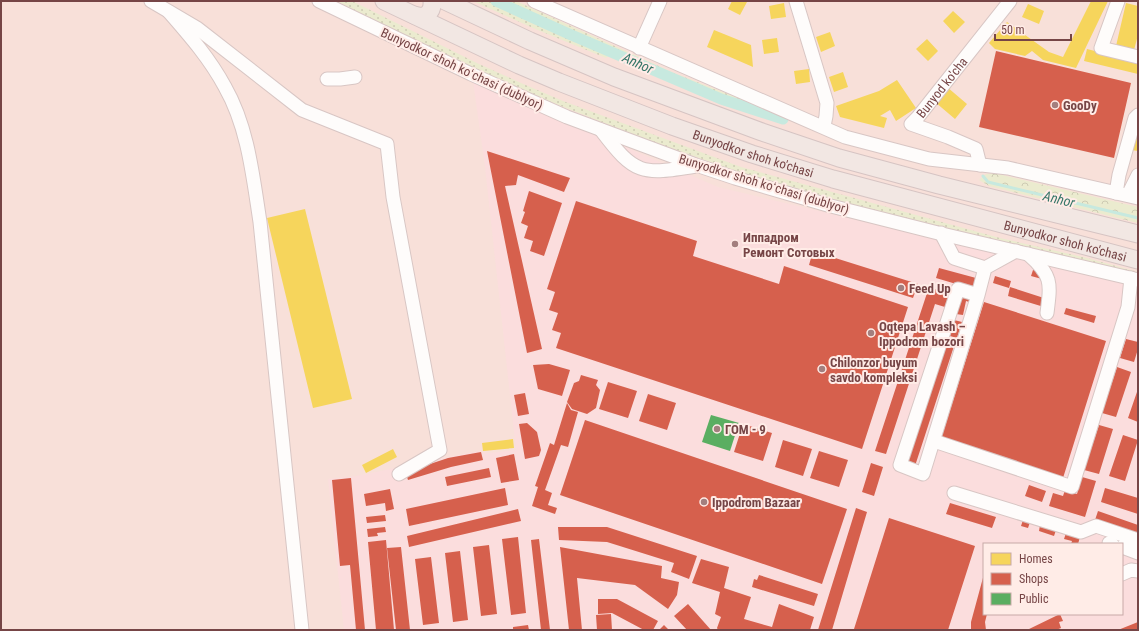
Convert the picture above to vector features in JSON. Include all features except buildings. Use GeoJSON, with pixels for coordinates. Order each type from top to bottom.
{"type":"FeatureCollection","features":[{"type":"Feature","properties":{"kind":"main road","name":"Bunyodkor shoh ko'chasi"},"geometry":{"type":"LineString","coordinates":[[384,1],[519,65],[559,82],[672,126],[752,154],[833,179],[1138,260]]}},
{"type":"Feature","properties":{"kind":"main road"},"geometry":{"type":"LineString","coordinates":[[414,16],[418,17],[427,15],[432,8],[432,1]]}},
{"type":"Feature","properties":{"kind":"main road","name":"Bunyodkor shoh ko'chasi"},"geometry":{"type":"LineString","coordinates":[[445,1],[530,42],[614,77],[776,137],[854,162],[938,185],[1138,234]]}},
{"type":"Feature","properties":{"kind":"street"},"geometry":{"type":"LineString","coordinates":[[151,1],[197,28],[302,110],[387,144],[393,197],[440,450],[398,474]]}},
{"type":"Feature","properties":{"kind":"street","name":"Bunyodkor shoh koʻchasi (dublyor)"},"geometry":{"type":"LineString","coordinates":[[319,1],[471,74],[567,117],[696,166],[831,206],[1135,279]]}},
{"type":"Feature","properties":{"kind":"street"},"geometry":{"type":"LineString","coordinates":[[534,1],[639,48],[824,126],[845,137],[929,158],[1008,168],[1127,195]]}},
{"type":"Feature","properties":{"kind":"street"},"geometry":{"type":"LineString","coordinates":[[639,48],[660,1]]}},
{"type":"Feature","properties":{"kind":"street"},"geometry":{"type":"LineString","coordinates":[[796,1],[827,103],[824,126]]}},
{"type":"Feature","properties":{"kind":"street","name":"Bunyod ko'cha"},"geometry":{"type":"LineString","coordinates":[[980,165],[976,149],[911,124],[1010,1]]}},
{"type":"Feature","properties":{"kind":"street"},"geometry":{"type":"LineString","coordinates":[[1118,1],[1101,48],[1138,57]]}},
{"type":"Feature","properties":{"kind":"street"},"geometry":{"type":"LineString","coordinates":[[169,12],[199,47],[226,88],[236,108],[253,173],[260,222],[302,630]]}},
{"type":"Feature","properties":{"kind":"street"},"geometry":{"type":"LineString","coordinates":[[326,79],[355,77]]}},
{"type":"Feature","properties":{"kind":"street"},"geometry":{"type":"LineString","coordinates":[[1127,195],[1119,175],[1135,118],[1138,115]]}},
{"type":"Feature","properties":{"kind":"street"},"geometry":{"type":"LineString","coordinates":[[601,130],[622,156],[638,168],[658,171],[696,166]]}},
{"type":"Feature","properties":{"kind":"street"},"geometry":{"type":"LineString","coordinates":[[1127,195],[1138,175]]}},
{"type":"Feature","properties":{"kind":"street"},"geometry":{"type":"LineString","coordinates":[[941,233],[954,258],[985,268],[1022,252],[1046,272],[1049,285],[1047,313]]}},
{"type":"Feature","properties":{"kind":"street"},"geometry":{"type":"LineString","coordinates":[[978,295],[958,289],[900,465],[923,474],[978,295],[985,268]]}},
{"type":"Feature","properties":{"kind":"street"},"geometry":{"type":"LineString","coordinates":[[934,441],[1072,487],[1128,307],[1135,279]]}},
{"type":"Feature","properties":{"kind":"street"},"geometry":{"type":"LineString","coordinates":[[954,493],[1081,532],[1096,526],[1138,540]]}},
{"type":"Feature","properties":{"kind":"street"},"geometry":{"type":"LineString","coordinates":[[1123,548],[1138,553]]}},
{"type":"Feature","properties":{"kind":"street"},"geometry":{"type":"LineString","coordinates":[[1123,574],[1132,570],[1138,570]]}},
{"type":"Feature","properties":{"kind":"shaded area"},"geometry":{"type":"Polygon","coordinates":[[[1,1],[1138,1],[1138,630],[1,630],[1,1]]]}},
{"type":"Feature","properties":{"kind":"shaded area","name":"Chilonzor buyum savdo kompleksi"},"geometry":{"type":"Polygon","coordinates":[[[473,81],[718,187],[1138,287],[1138,630],[344,630],[328,479],[356,476],[478,451],[488,453],[516,450],[485,167],[473,81]]]}},
{"type":"Feature","properties":{"kind":"green space"},"geometry":{"type":"Polygon","coordinates":[[[336,1],[352,1],[479,64],[563,101],[741,167],[1000,238],[1083,257],[1138,272],[1138,275],[858,206],[739,172],[648,140],[561,106],[476,70],[336,1]]]}},
{"type":"Feature","properties":{"kind":"green space"},"geometry":{"type":"Polygon","coordinates":[[[473,1],[516,1],[674,73],[769,110],[771,113],[726,98],[612,52],[606,58],[473,1]]]}},
{"type":"Feature","properties":{"kind":"green space"},"geometry":{"type":"Polygon","coordinates":[[[994,173],[1138,207],[1138,223],[989,186],[979,180],[986,174],[994,173]]]}},
{"type":"Feature","properties":{"kind":"waterway","name":"Anhor"},"geometry":{"type":"LineString","coordinates":[[496,1],[721,99],[783,119]]}},
{"type":"Feature","properties":{"kind":"waterway","name":"Anhor"},"geometry":{"type":"LineString","coordinates":[[983,176],[988,182],[1138,218]]}},
{"type":"Feature","properties":{"kind":"place","name":"GooDy"},"geometry":{"type":"Point","coordinates":[1055,105]}},
{"type":"Feature","properties":{"kind":"place","name":"Иппадром Ремонт Сотовых"},"geometry":{"type":"Point","coordinates":[735,244]}},
{"type":"Feature","properties":{"kind":"place","name":"Feed Up"},"geometry":{"type":"Point","coordinates":[901,288]}},
{"type":"Feature","properties":{"kind":"place","name":"Oqtepa Lavash – Ippodrom bozori"},"geometry":{"type":"Point","coordinates":[871,333]}},
{"type":"Feature","properties":{"kind":"place","name":"Chilonzor buyum savdo kompleksi"},"geometry":{"type":"Point","coordinates":[822,369]}},
{"type":"Feature","properties":{"kind":"place","name":"ГОМ - 9"},"geometry":{"type":"Point","coordinates":[717,429]}},
{"type":"Feature","properties":{"kind":"place","name":"Ippodrom Bazaar"},"geometry":{"type":"Point","coordinates":[704,502]}}]}
